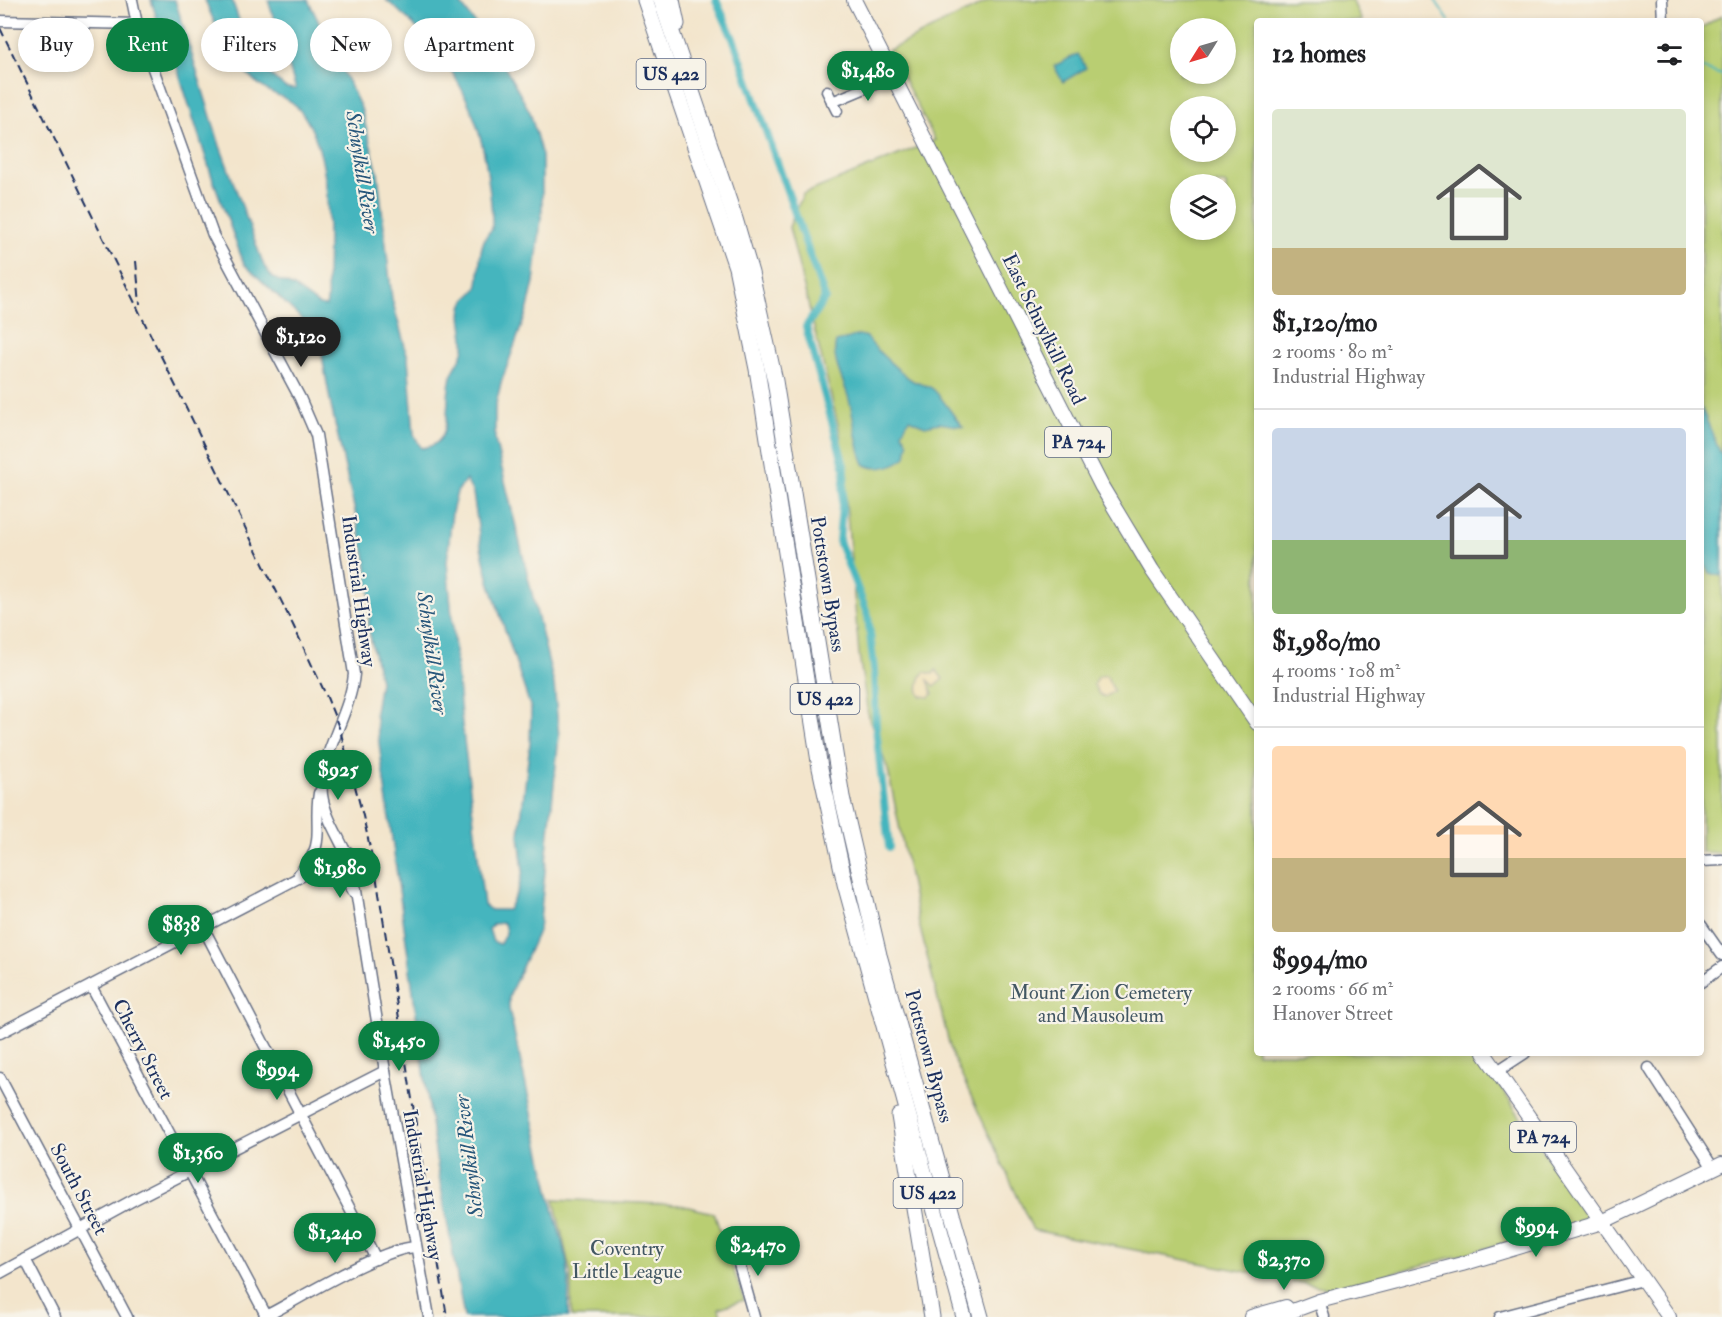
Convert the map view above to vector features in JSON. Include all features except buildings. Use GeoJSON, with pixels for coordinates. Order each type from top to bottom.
{"type":"FeatureCollection","features":[{"type":"Feature","properties":{"kind":"highway"},"geometry":{"type":"LineString","coordinates":[[637,0],[696,148]]}},
{"type":"Feature","properties":{"kind":"highway","name":"Pottstown Bypass"},"geometry":{"type":"LineString","coordinates":[[645,0],[736,267],[757,369],[820,768],[845,884],[964,1317]]}},
{"type":"Feature","properties":{"kind":"highway","name":"Pottstown Bypass"},"geometry":{"type":"LineString","coordinates":[[660,0],[735,219],[764,331],[784,437],[831,741],[862,886],[944,1191],[981,1317]]}},
{"type":"Feature","properties":{"kind":"highway"},"geometry":{"type":"LineString","coordinates":[[672,0],[688,77]]}},
{"type":"Feature","properties":{"kind":"highway"},"geometry":{"type":"LineString","coordinates":[[894,1068],[895,1093],[932,1317]]}},
{"type":"Feature","properties":{"kind":"main road","name":"East Schuylkill Road"},"geometry":{"type":"LineString","coordinates":[[854,0],[1102,487],[1152,570],[1254,719]]}},
{"type":"Feature","properties":{"kind":"main road","name":"PA 724"},"geometry":{"type":"LineString","coordinates":[[1486,1056],[1669,1317]]}},
{"type":"Feature","properties":{"kind":"main road"},"geometry":{"type":"LineString","coordinates":[[1276,1317],[1320,1301],[1462,1264],[1602,1222],[1718,1166]]}},
{"type":"Feature","properties":{"kind":"main road"},"geometry":{"type":"LineString","coordinates":[[1251,1317],[1311,1299],[1320,1301]]}},
{"type":"Feature","properties":{"kind":"street","name":"Industrial Highway"},"geometry":{"type":"LineString","coordinates":[[132,0],[135,18]]}},
{"type":"Feature","properties":{"kind":"street"},"geometry":{"type":"LineString","coordinates":[[1662,0],[1663,18]]}},
{"type":"Feature","properties":{"kind":"street"},"geometry":{"type":"LineString","coordinates":[[0,21],[106,23]]}},
{"type":"Feature","properties":{"kind":"street","name":"Industrial Highway"},"geometry":{"type":"LineString","coordinates":[[153,72],[213,236],[300,398],[316,435],[354,674],[352,692],[324,766],[322,794],[326,812],[348,852],[429,1317]]}},
{"type":"Feature","properties":{"kind":"street"},"geometry":{"type":"LineString","coordinates":[[827,91],[835,106],[894,76]]}},
{"type":"Feature","properties":{"kind":"street"},"geometry":{"type":"LineString","coordinates":[[295,878],[312,860],[318,838],[316,809],[324,766]]}},
{"type":"Feature","properties":{"kind":"street"},"geometry":{"type":"LineString","coordinates":[[0,1033],[348,852]]}},
{"type":"Feature","properties":{"kind":"street"},"geometry":{"type":"LineString","coordinates":[[1704,861],[1722,860]]}},
{"type":"Feature","properties":{"kind":"street"},"geometry":{"type":"LineString","coordinates":[[295,878],[332,870],[350,884],[358,911]]}},
{"type":"Feature","properties":{"kind":"street"},"geometry":{"type":"LineString","coordinates":[[204,928],[376,1259]]}},
{"type":"Feature","properties":{"kind":"street"},"geometry":{"type":"LineString","coordinates":[[1704,929],[1722,955]]}},
{"type":"Feature","properties":{"kind":"street"},"geometry":{"type":"LineString","coordinates":[[1704,980],[1722,967]]}},
{"type":"Feature","properties":{"kind":"street","name":"Cherry Street"},"geometry":{"type":"LineString","coordinates":[[91,986],[266,1317]]}},
{"type":"Feature","properties":{"kind":"street"},"geometry":{"type":"LineString","coordinates":[[1496,1072],[1520,1056]]}},
{"type":"Feature","properties":{"kind":"street"},"geometry":{"type":"LineString","coordinates":[[1649,1068],[1718,1166]]}},
{"type":"Feature","properties":{"kind":"street"},"geometry":{"type":"LineString","coordinates":[[0,1273],[299,1114],[385,1071]]}},
{"type":"Feature","properties":{"kind":"street","name":"South Street"},"geometry":{"type":"LineString","coordinates":[[0,1078],[127,1317]]}},
{"type":"Feature","properties":{"kind":"street"},"geometry":{"type":"LineString","coordinates":[[734,1245],[754,1317]]}},
{"type":"Feature","properties":{"kind":"street"},"geometry":{"type":"LineString","coordinates":[[266,1317],[376,1259],[404,1247],[416,1247]]}},
{"type":"Feature","properties":{"kind":"street"},"geometry":{"type":"LineString","coordinates":[[25,1259],[56,1317]]}},
{"type":"Feature","properties":{"kind":"street"},"geometry":{"type":"LineString","coordinates":[[1500,1317],[1642,1280]]}},
{"type":"Feature","properties":{"kind":"street"},"geometry":{"type":"LineString","coordinates":[[1320,1301],[1324,1317]]}},
{"type":"Feature","properties":{"kind":"green space","name":"Mount Zion Cemetery and Mausoleum"},"geometry":{"type":"Polygon","coordinates":[[[990,0],[1352,0],[1361,18],[1254,18],[1254,1056],[1480,1056],[1561,1178],[1588,1211],[1584,1222],[1333,1289],[1033,1230],[952,1055],[918,920],[888,770],[868,715],[859,654],[840,432],[789,227],[803,194],[935,140],[889,50],[990,0]]]}},
{"type":"Feature","properties":{"kind":"green space"},"geometry":{"type":"Polygon","coordinates":[[[1722,15],[1722,853],[1704,852],[1704,26],[1722,15]]]}},
{"type":"Feature","properties":{"kind":"green space","name":"Coventry Little League"},"geometry":{"type":"Polygon","coordinates":[[[554,1199],[680,1205],[714,1213],[744,1300],[719,1308],[721,1317],[571,1317],[571,1274],[554,1199]]]}},
{"type":"Feature","properties":{"kind":"sand"},"geometry":{"type":"Polygon","coordinates":[[[936,670],[943,679],[935,686],[928,680],[933,694],[930,697],[921,696],[918,687],[922,675],[924,672],[933,674],[936,670]]]}},
{"type":"Feature","properties":{"kind":"sand"},"geometry":{"type":"Polygon","coordinates":[[[1106,675],[1114,691],[1105,697],[1099,694],[1094,685],[1098,677],[1106,675]]]}},
{"type":"Feature","properties":{"kind":"water"},"geometry":{"type":"Polygon","coordinates":[[[151,0],[175,0],[181,18],[157,18],[151,0]]]}},
{"type":"Feature","properties":{"kind":"water"},"geometry":{"type":"Polygon","coordinates":[[[205,0],[232,0],[238,18],[213,18],[205,0]]]}},
{"type":"Feature","properties":{"kind":"water","name":"Schuylkill River"},"geometry":{"type":"Polygon","coordinates":[[[268,0],[308,0],[317,18],[310,18],[310,72],[343,72],[361,108],[378,174],[392,299],[408,358],[414,434],[421,448],[440,440],[444,431],[451,377],[464,348],[462,307],[477,287],[482,248],[492,229],[488,178],[477,125],[468,101],[451,72],[508,72],[530,112],[542,156],[542,210],[534,282],[528,308],[501,383],[495,408],[495,440],[554,684],[559,736],[539,929],[509,996],[509,1009],[553,1208],[566,1256],[569,1280],[568,1317],[464,1317],[436,1159],[375,712],[380,681],[368,626],[371,605],[366,560],[331,406],[321,349],[316,336],[306,323],[244,264],[211,174],[178,72],[189,72],[189,45],[220,146],[264,266],[273,278],[294,287],[319,305],[326,306],[328,208],[322,161],[316,139],[307,120],[294,104],[265,89],[245,72],[267,72],[286,88],[296,89],[291,72],[298,72],[298,18],[274,18],[268,0]],[[466,480],[457,492],[452,512],[447,562],[461,715],[484,905],[491,910],[508,910],[518,890],[523,871],[519,835],[530,743],[531,709],[489,581],[473,493],[466,480]],[[504,923],[493,924],[489,929],[493,942],[500,944],[506,932],[504,923]]]}},
{"type":"Feature","properties":{"kind":"water"},"geometry":{"type":"Polygon","coordinates":[[[386,0],[458,0],[471,18],[406,18],[386,0]]]}},
{"type":"Feature","properties":{"kind":"water"},"geometry":{"type":"Polygon","coordinates":[[[1078,54],[1086,68],[1063,82],[1054,66],[1078,54]]]}},
{"type":"Feature","properties":{"kind":"water"},"geometry":{"type":"Polygon","coordinates":[[[859,335],[867,337],[908,378],[934,390],[963,427],[939,423],[925,426],[909,419],[902,432],[908,443],[906,457],[897,463],[880,468],[864,464],[850,404],[835,355],[836,342],[859,335]]]}},
{"type":"Feature","properties":{"kind":"water"},"geometry":{"type":"Polygon","coordinates":[[[1704,414],[1722,457],[1722,576],[1709,573],[1704,562],[1704,414]]]}},
{"type":"Feature","properties":{"kind":"waterway"},"geometry":{"type":"LineString","coordinates":[[716,0],[735,43],[825,298],[806,327],[845,469],[839,541],[868,616],[874,669],[876,728],[889,847]]}},
{"type":"Feature","properties":{"kind":"waterway"},"geometry":{"type":"LineString","coordinates":[[1435,0],[1447,18]]}},
{"type":"Feature","properties":{"kind":"waterway"},"geometry":{"type":"LineString","coordinates":[[1704,69],[1722,75]]}},
{"type":"Feature","properties":{"kind":"railway"},"geometry":{"type":"LineString","coordinates":[[0,28],[293,625],[340,730],[376,875],[447,1317]]}},
{"type":"Feature","properties":{"kind":"railway"},"geometry":{"type":"LineString","coordinates":[[136,261],[140,304]]}}]}
